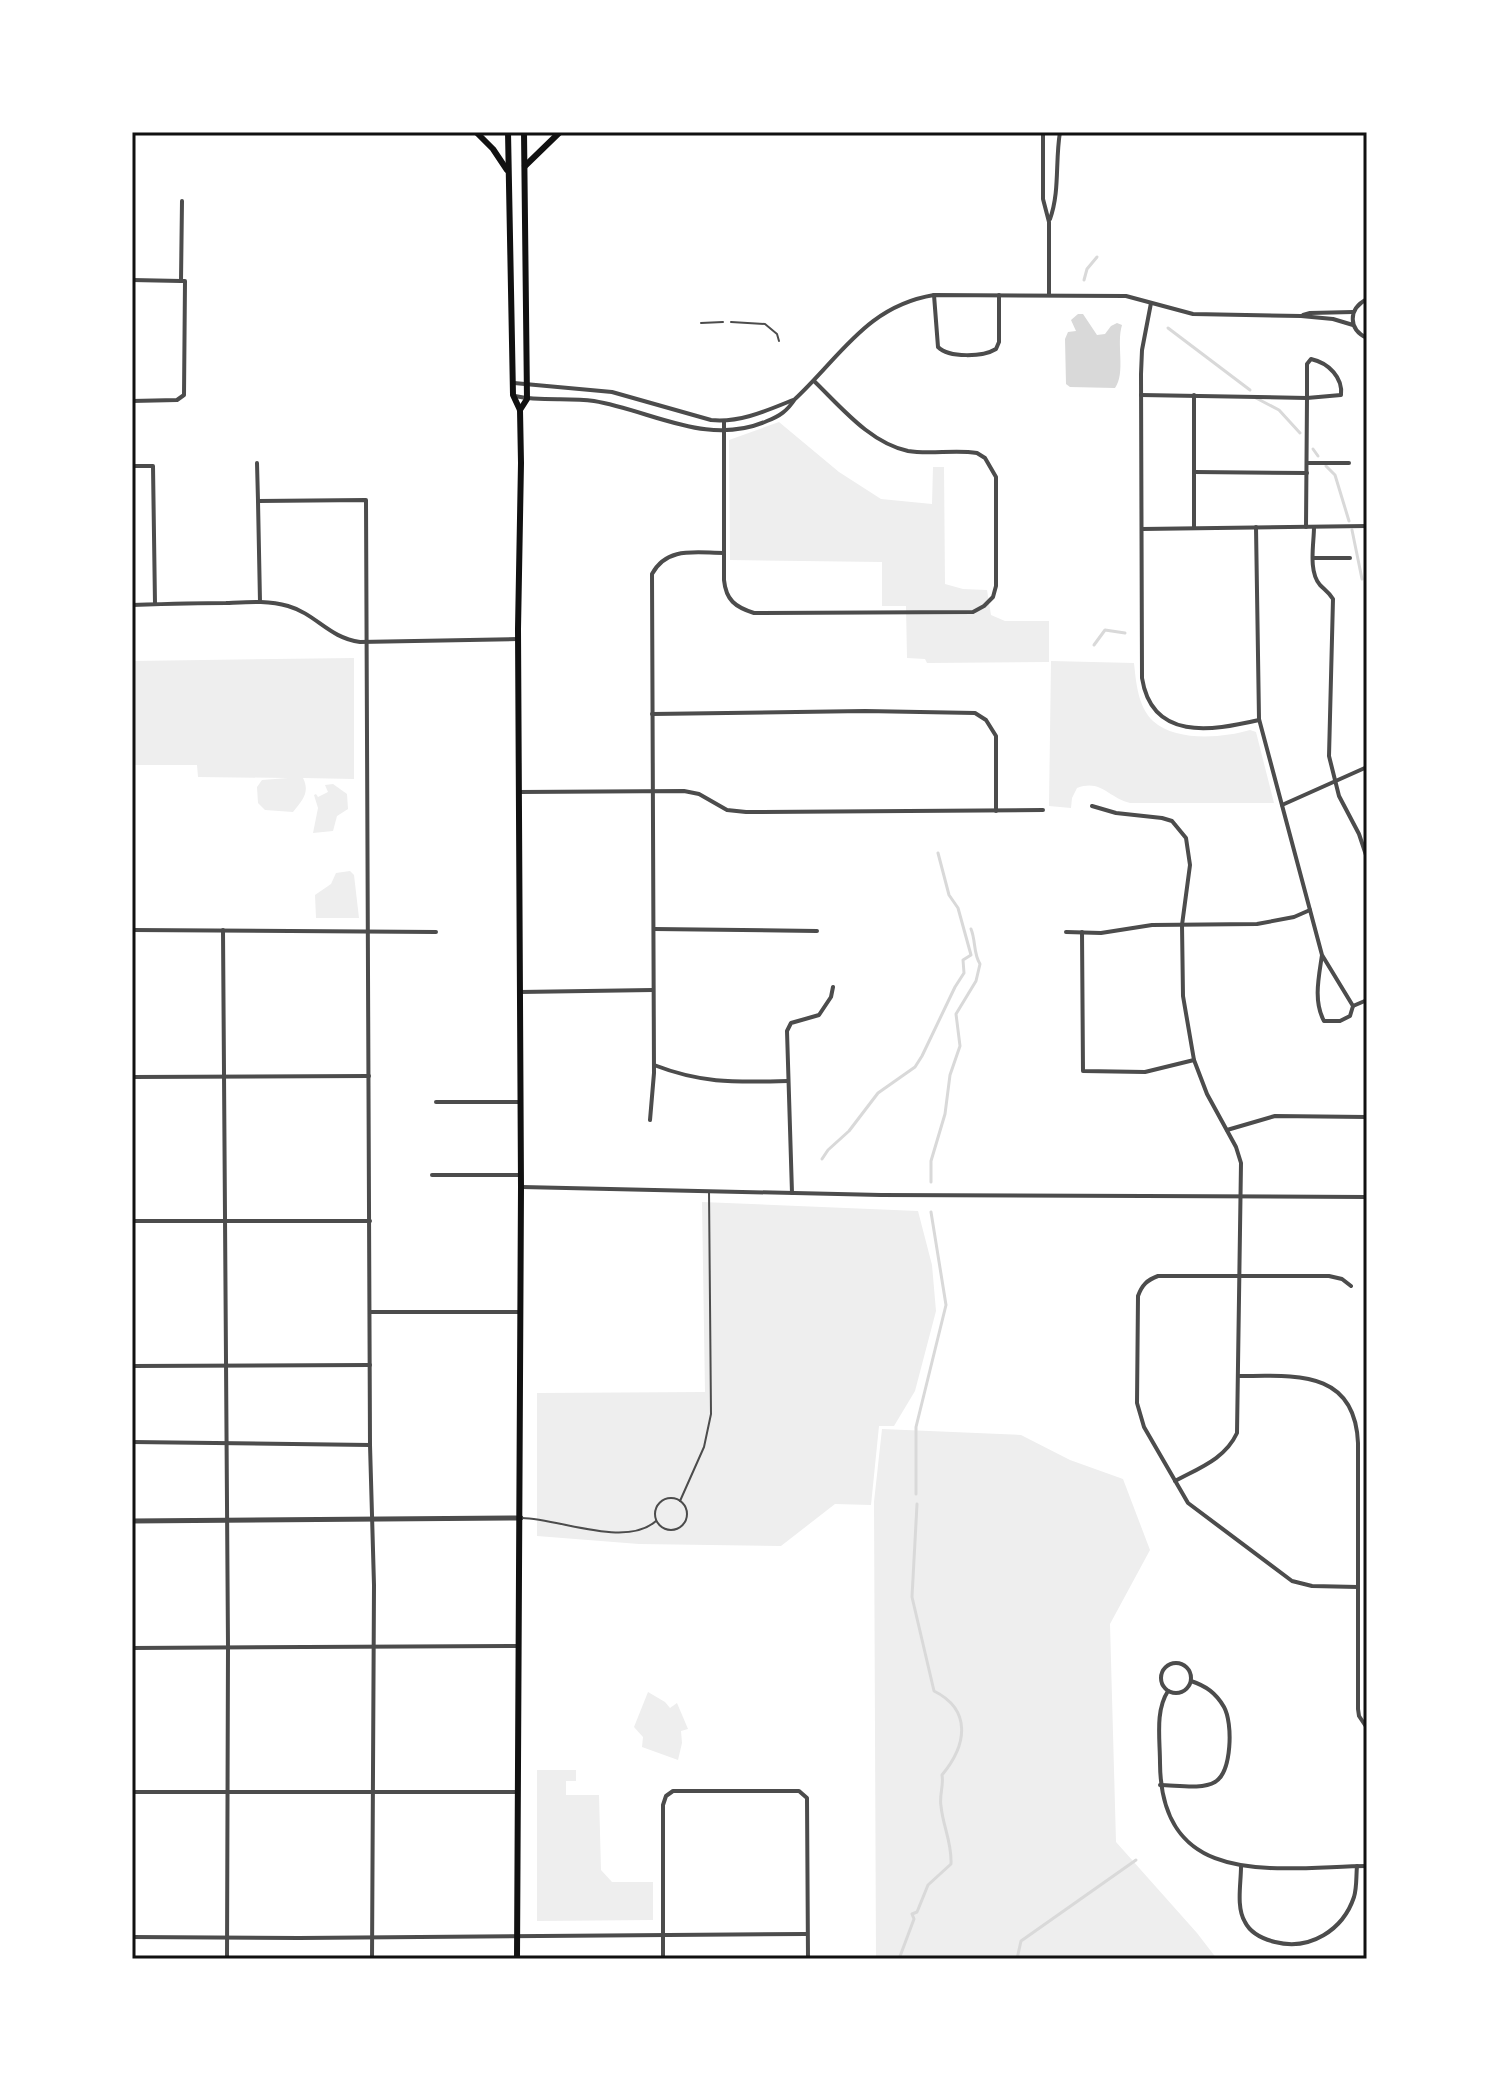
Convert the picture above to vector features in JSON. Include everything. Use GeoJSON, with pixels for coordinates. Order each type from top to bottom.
{"type":"FeatureCollection","features":[{"type":"Feature","properties":{"kind":"main road"},"geometry":{"type":"LineString","coordinates":[[476,132],[491,146],[507,170]]}},
{"type":"Feature","properties":{"kind":"main road"},"geometry":{"type":"LineString","coordinates":[[508,132],[512,383],[513,395],[520,410],[521,1518],[517,1959]]}},
{"type":"Feature","properties":{"kind":"main road"},"geometry":{"type":"LineString","coordinates":[[520,410],[527,399],[524,132]]}},
{"type":"Feature","properties":{"kind":"main road"},"geometry":{"type":"LineString","coordinates":[[525,166],[560,132]]}},
{"type":"Feature","properties":{"kind":"street"},"geometry":{"type":"LineString","coordinates":[[1043,132],[1043,199],[1049,222],[1049,295]]}},
{"type":"Feature","properties":{"kind":"street"},"geometry":{"type":"LineString","coordinates":[[1049,222],[1057,199],[1060,132]]}},
{"type":"Feature","properties":{"kind":"street"},"geometry":{"type":"LineString","coordinates":[[181,281],[182,201]]}},
{"type":"Feature","properties":{"kind":"street"},"geometry":{"type":"LineString","coordinates":[[132,280],[185,281],[184,395],[180,399],[132,401]]}},
{"type":"Feature","properties":{"kind":"street"},"geometry":{"type":"LineString","coordinates":[[934,295],[938,347],[947,353],[958,354],[986,353],[996,349],[999,342],[999,295]]}},
{"type":"Feature","properties":{"kind":"street"},"geometry":{"type":"LineString","coordinates":[[513,395],[527,399],[590,401],[679,424],[723,432],[746,430],[787,411],[873,318],[894,306],[934,295],[1126,296],[1193,314],[1301,316],[1333,319],[1353,325]]}},
{"type":"Feature","properties":{"kind":"street"},"geometry":{"type":"LineString","coordinates":[[1367,299],[1353,312],[1353,325],[1360,335],[1367,338]]}},
{"type":"Feature","properties":{"kind":"street"},"geometry":{"type":"LineString","coordinates":[[1151,303],[1142,350],[1141,395],[1142,678],[1148,703],[1158,714],[1181,726],[1229,726],[1259,719]]}},
{"type":"Feature","properties":{"kind":"street"},"geometry":{"type":"LineString","coordinates":[[1301,316],[1353,312]]}},
{"type":"Feature","properties":{"kind":"street"},"geometry":{"type":"LineString","coordinates":[[1141,395],[1307,398],[1336,397],[1341,395],[1341,381],[1333,372],[1315,359],[1308,361],[1307,398],[1306,527]]}},
{"type":"Feature","properties":{"kind":"street"},"geometry":{"type":"LineString","coordinates":[[724,422],[725,591],[739,608],[754,613],[973,612],[984,606],[993,597],[996,586],[996,477],[985,458],[965,451],[910,451],[888,444],[871,434],[814,381]]}},
{"type":"Feature","properties":{"kind":"street"},"geometry":{"type":"LineString","coordinates":[[512,383],[612,392],[724,422],[752,416],[795,399]]}},
{"type":"Feature","properties":{"kind":"street"},"geometry":{"type":"LineString","coordinates":[[1194,395],[1194,528]]}},
{"type":"Feature","properties":{"kind":"street"},"geometry":{"type":"LineString","coordinates":[[257,463],[260,602]]}},
{"type":"Feature","properties":{"kind":"street"},"geometry":{"type":"LineString","coordinates":[[1307,463],[1349,463]]}},
{"type":"Feature","properties":{"kind":"street"},"geometry":{"type":"LineString","coordinates":[[132,466],[153,466],[155,604]]}},
{"type":"Feature","properties":{"kind":"street"},"geometry":{"type":"LineString","coordinates":[[1194,472],[1307,473]]}},
{"type":"Feature","properties":{"kind":"street"},"geometry":{"type":"LineString","coordinates":[[258,501],[366,500],[370,1445],[375,1792],[372,1959]]}},
{"type":"Feature","properties":{"kind":"street"},"geometry":{"type":"LineString","coordinates":[[1142,529],[1367,526]]}},
{"type":"Feature","properties":{"kind":"street"},"geometry":{"type":"LineString","coordinates":[[1256,527],[1259,719],[1322,955],[1353,1006],[1350,1016],[1340,1021],[1324,1021],[1319,1013],[1322,955]]}},
{"type":"Feature","properties":{"kind":"street"},"geometry":{"type":"LineString","coordinates":[[1314,527],[1313,558],[1319,584],[1329,591],[1333,599],[1329,756],[1335,781],[1367,858]]}},
{"type":"Feature","properties":{"kind":"street"},"geometry":{"type":"LineString","coordinates":[[650,1120],[654,1065],[652,574],[659,562],[672,555],[724,553]]}},
{"type":"Feature","properties":{"kind":"street"},"geometry":{"type":"LineString","coordinates":[[1313,558],[1350,558]]}},
{"type":"Feature","properties":{"kind":"street"},"geometry":{"type":"LineString","coordinates":[[132,605],[260,602],[287,605],[333,634],[346,640],[367,642],[518,639]]}},
{"type":"Feature","properties":{"kind":"street"},"geometry":{"type":"LineString","coordinates":[[652,714],[975,713],[986,720],[996,736],[996,811]]}},
{"type":"Feature","properties":{"kind":"street"},"geometry":{"type":"LineString","coordinates":[[1282,805],[1367,767]]}},
{"type":"Feature","properties":{"kind":"street"},"geometry":{"type":"LineString","coordinates":[[519,792],[653,790],[699,794],[727,810],[746,812],[1043,810]]}},
{"type":"Feature","properties":{"kind":"street"},"geometry":{"type":"LineString","coordinates":[[1092,806],[1116,813],[1172,821],[1180,829],[1189,849],[1190,865],[1182,925],[1183,996],[1194,1060],[1241,1163],[1238,1423],[1231,1445],[1222,1455],[1175,1481]]}},
{"type":"Feature","properties":{"kind":"street"},"geometry":{"type":"LineString","coordinates":[[1066,932],[1101,933],[1152,925],[1257,924],[1294,917],[1310,910]]}},
{"type":"Feature","properties":{"kind":"street"},"geometry":{"type":"LineString","coordinates":[[654,929],[817,931]]}},
{"type":"Feature","properties":{"kind":"street"},"geometry":{"type":"LineString","coordinates":[[132,930],[436,932]]}},
{"type":"Feature","properties":{"kind":"street"},"geometry":{"type":"LineString","coordinates":[[223,930],[227,1959]]}},
{"type":"Feature","properties":{"kind":"street"},"geometry":{"type":"LineString","coordinates":[[1082,932],[1083,1071],[1145,1072],[1194,1060]]}},
{"type":"Feature","properties":{"kind":"street"},"geometry":{"type":"LineString","coordinates":[[792,1193],[787,1031],[791,1023],[819,1015],[831,997],[833,987]]}},
{"type":"Feature","properties":{"kind":"street"},"geometry":{"type":"LineString","coordinates":[[520,992],[654,990]]}},
{"type":"Feature","properties":{"kind":"street"},"geometry":{"type":"LineString","coordinates":[[1353,1006],[1367,1000]]}},
{"type":"Feature","properties":{"kind":"street"},"geometry":{"type":"LineString","coordinates":[[654,1065],[683,1076],[718,1082],[788,1081]]}},
{"type":"Feature","properties":{"kind":"street"},"geometry":{"type":"LineString","coordinates":[[132,1077],[369,1076]]}},
{"type":"Feature","properties":{"kind":"street"},"geometry":{"type":"LineString","coordinates":[[436,1102],[521,1102]]}},
{"type":"Feature","properties":{"kind":"street"},"geometry":{"type":"LineString","coordinates":[[1227,1130],[1275,1116],[1367,1117]]}},
{"type":"Feature","properties":{"kind":"street"},"geometry":{"type":"LineString","coordinates":[[432,1175],[521,1175]]}},
{"type":"Feature","properties":{"kind":"street"},"geometry":{"type":"LineString","coordinates":[[521,1187],[792,1193],[1367,1197]]}},
{"type":"Feature","properties":{"kind":"street"},"geometry":{"type":"LineString","coordinates":[[132,1221],[370,1221]]}},
{"type":"Feature","properties":{"kind":"street"},"geometry":{"type":"LineString","coordinates":[[1351,1286],[1342,1279],[1329,1276],[1158,1276],[1149,1279],[1141,1286],[1138,1296],[1137,1403],[1140,1417],[1188,1503],[1292,1581],[1312,1586],[1358,1587]]}},
{"type":"Feature","properties":{"kind":"street"},"geometry":{"type":"LineString","coordinates":[[370,1312],[520,1312]]}},
{"type":"Feature","properties":{"kind":"street"},"geometry":{"type":"LineString","coordinates":[[132,1366],[370,1365]]}},
{"type":"Feature","properties":{"kind":"street"},"geometry":{"type":"LineString","coordinates":[[1238,1376],[1303,1376],[1315,1379],[1331,1387],[1346,1401],[1358,1430],[1358,1709],[1367,1728]]}},
{"type":"Feature","properties":{"kind":"street"},"geometry":{"type":"LineString","coordinates":[[132,1442],[370,1445]]}},
{"type":"Feature","properties":{"kind":"street"},"geometry":{"type":"LineString","coordinates":[[132,1521],[521,1518]]}},
{"type":"Feature","properties":{"kind":"street"},"geometry":{"type":"LineString","coordinates":[[132,1648],[519,1646]]}},
{"type":"Feature","properties":{"kind":"street"},"geometry":{"type":"LineString","coordinates":[[1160,1785],[1209,1785],[1222,1777],[1227,1768],[1229,1720],[1214,1693],[1191,1681],[1187,1667],[1174,1663],[1167,1666],[1161,1678],[1168,1691]]}},
{"type":"Feature","properties":{"kind":"street"},"geometry":{"type":"LineString","coordinates":[[1168,1691],[1182,1692],[1191,1681]]}},
{"type":"Feature","properties":{"kind":"street"},"geometry":{"type":"LineString","coordinates":[[1168,1691],[1159,1718],[1160,1785],[1167,1814],[1198,1850],[1215,1861],[1241,1867],[1367,1866]]}},
{"type":"Feature","properties":{"kind":"street"},"geometry":{"type":"LineString","coordinates":[[663,1959],[663,1805],[666,1796],[673,1791],[792,1791],[804,1794],[808,1804],[808,1959]]}},
{"type":"Feature","properties":{"kind":"street"},"geometry":{"type":"LineString","coordinates":[[132,1792],[517,1792]]}},
{"type":"Feature","properties":{"kind":"street"},"geometry":{"type":"LineString","coordinates":[[1241,1867],[1241,1912],[1247,1925],[1258,1936],[1285,1944],[1318,1941],[1332,1929],[1346,1913],[1355,1893],[1357,1866]]}},
{"type":"Feature","properties":{"kind":"street"},"geometry":{"type":"LineString","coordinates":[[132,1937],[806,1934]]}},
{"type":"Feature","properties":{"kind":"lane"},"geometry":{"type":"LineString","coordinates":[[701,323],[723,322]]}},
{"type":"Feature","properties":{"kind":"lane"},"geometry":{"type":"LineString","coordinates":[[731,322],[765,324],[777,334],[779,341]]}},
{"type":"Feature","properties":{"kind":"lane"},"geometry":{"type":"LineString","coordinates":[[680,1501],[710,1427],[708,1190]]}},
{"type":"Feature","properties":{"kind":"lane"},"geometry":{"type":"LineString","coordinates":[[674,1498],[680,1501],[687,1513],[681,1526],[668,1529],[656,1521],[660,1501],[674,1498]]}},
{"type":"Feature","properties":{"kind":"lane"},"geometry":{"type":"LineString","coordinates":[[521,1518],[545,1519],[592,1531],[626,1533],[650,1527],[656,1521]]}},
{"type":"Feature","properties":{"kind":"shaded area"},"geometry":{"type":"Polygon","coordinates":[[[1083,314],[1097,335],[1105,334],[1117,323],[1122,325],[1120,374],[1115,388],[1070,387],[1066,384],[1065,339],[1068,332],[1076,331],[1071,320],[1083,314]]]}},
{"type":"Feature","properties":{"kind":"shaded area"},"geometry":{"type":"Polygon","coordinates":[[[779,422],[839,472],[881,499],[932,504],[933,467],[944,467],[945,584],[963,589],[987,590],[991,615],[1005,621],[1049,621],[1049,662],[927,663],[925,659],[907,658],[906,606],[882,606],[882,562],[730,560],[729,440],[779,422]]]}},
{"type":"Feature","properties":{"kind":"shaded area"},"geometry":{"type":"Polygon","coordinates":[[[354,658],[354,779],[303,778],[306,788],[304,796],[293,812],[265,810],[258,803],[257,787],[262,780],[288,778],[198,777],[197,765],[132,765],[132,661],[354,658]]]}},
{"type":"Feature","properties":{"kind":"shaded area"},"geometry":{"type":"Polygon","coordinates":[[[1051,661],[1134,663],[1144,709],[1153,721],[1174,732],[1200,736],[1250,730],[1256,732],[1274,803],[1130,803],[1099,787],[1086,786],[1077,788],[1071,808],[1049,806],[1051,661]]]}},
{"type":"Feature","properties":{"kind":"shaded area"},"geometry":{"type":"Polygon","coordinates":[[[333,784],[347,794],[348,809],[337,816],[333,831],[313,833],[318,808],[314,795],[318,797],[328,792],[325,785],[333,784]]]}},
{"type":"Feature","properties":{"kind":"shaded area"},"geometry":{"type":"Polygon","coordinates":[[[350,871],[354,875],[359,918],[316,918],[315,895],[331,884],[336,873],[350,871]]]}},
{"type":"Feature","properties":{"kind":"shaded area"},"geometry":{"type":"Polygon","coordinates":[[[702,1202],[918,1211],[932,1265],[936,1311],[915,1391],[894,1426],[879,1426],[871,1505],[835,1504],[781,1546],[639,1544],[537,1536],[537,1393],[705,1392],[702,1202]]]}},
{"type":"Feature","properties":{"kind":"shaded area"},"geometry":{"type":"Polygon","coordinates":[[[882,1429],[1021,1435],[1070,1460],[1123,1479],[1150,1550],[1110,1624],[1116,1842],[1217,1959],[876,1959],[874,1502],[882,1429]]]}},
{"type":"Feature","properties":{"kind":"shaded area"},"geometry":{"type":"Polygon","coordinates":[[[648,1692],[670,1708],[677,1703],[688,1729],[681,1731],[678,1760],[642,1747],[643,1737],[634,1727],[648,1692]]]}},
{"type":"Feature","properties":{"kind":"shaded area"},"geometry":{"type":"Polygon","coordinates":[[[537,1770],[576,1770],[576,1781],[566,1781],[566,1795],[599,1795],[601,1870],[612,1882],[653,1882],[653,1920],[537,1921],[537,1770]]]}},
{"type":"Feature","properties":{"kind":"waterway"},"geometry":{"type":"LineString","coordinates":[[1084,280],[1087,269],[1097,257]]}},
{"type":"Feature","properties":{"kind":"waterway"},"geometry":{"type":"LineString","coordinates":[[1168,328],[1250,390]]}},
{"type":"Feature","properties":{"kind":"waterway"},"geometry":{"type":"LineString","coordinates":[[1256,398],[1279,410],[1300,433]]}},
{"type":"Feature","properties":{"kind":"waterway"},"geometry":{"type":"LineString","coordinates":[[1313,449],[1318,456]]}},
{"type":"Feature","properties":{"kind":"waterway"},"geometry":{"type":"LineString","coordinates":[[1326,466],[1335,475],[1349,521]]}},
{"type":"Feature","properties":{"kind":"waterway"},"geometry":{"type":"LineString","coordinates":[[1352,530],[1362,579]]}},
{"type":"Feature","properties":{"kind":"waterway"},"geometry":{"type":"LineString","coordinates":[[1094,645],[1105,630],[1125,633]]}},
{"type":"Feature","properties":{"kind":"waterway"},"geometry":{"type":"LineString","coordinates":[[822,1159],[849,1131],[878,1093],[915,1067],[964,973],[963,960],[971,955],[958,908],[949,895],[938,853]]}},
{"type":"Feature","properties":{"kind":"waterway"},"geometry":{"type":"LineString","coordinates":[[931,1182],[931,1161],[945,1114],[950,1075],[960,1046],[956,1014],[976,981],[980,964],[971,929]]}},
{"type":"Feature","properties":{"kind":"waterway"},"geometry":{"type":"LineString","coordinates":[[916,1494],[916,1427],[946,1305],[931,1212]]}},
{"type":"Feature","properties":{"kind":"waterway"},"geometry":{"type":"LineString","coordinates":[[899,1959],[914,1919],[912,1914],[917,1912],[928,1885],[951,1864],[942,1814],[942,1775],[957,1752],[962,1729],[955,1708],[934,1691],[912,1597],[917,1504]]}},
{"type":"Feature","properties":{"kind":"waterway"},"geometry":{"type":"LineString","coordinates":[[1017,1959],[1021,1941],[1136,1860]]}}]}
